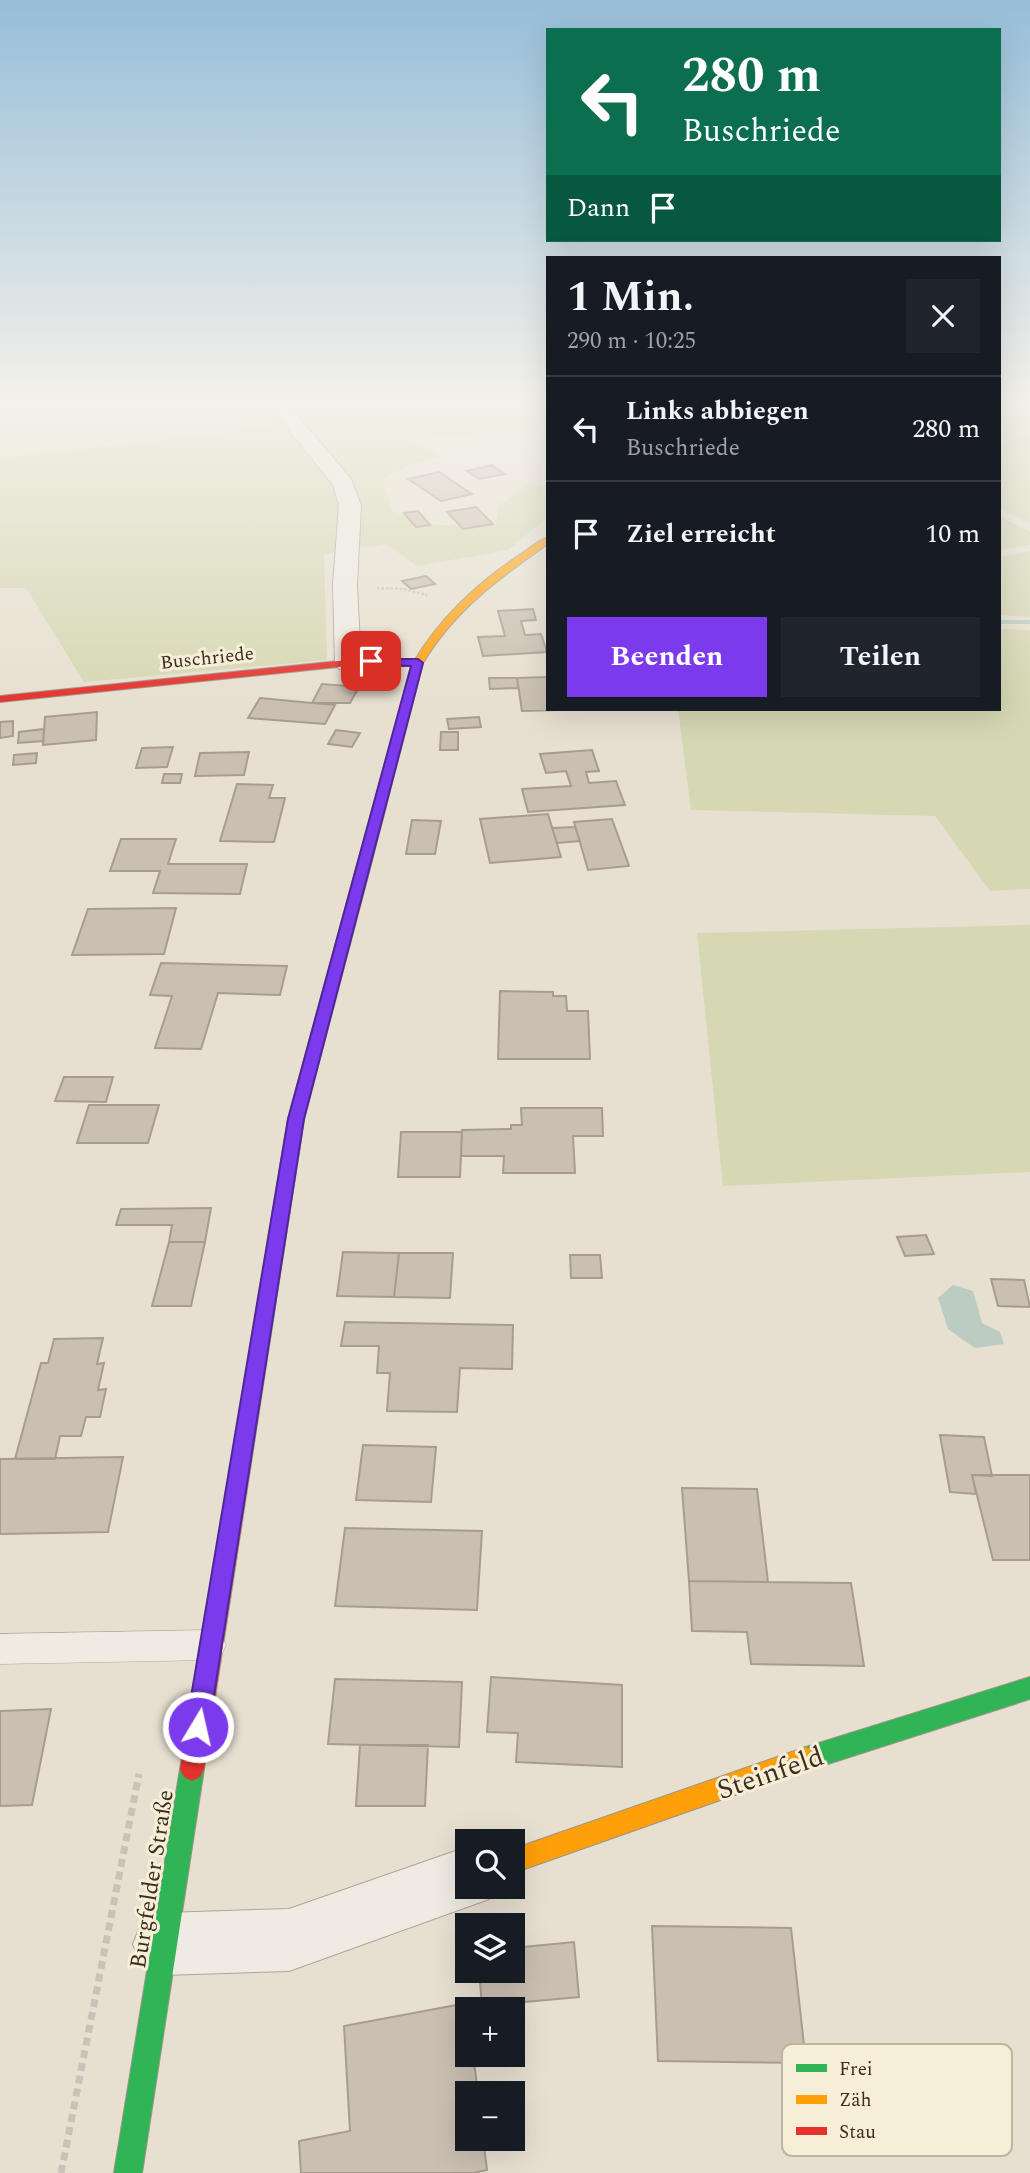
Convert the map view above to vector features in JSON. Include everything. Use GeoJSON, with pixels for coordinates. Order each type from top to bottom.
{"type":"FeatureCollection","features":[{"type":"Feature","properties":{"kind":"street"},"geometry":{"type":"LineString","coordinates":[[348,663],[345,585],[350,501]]}},
{"type":"Feature","properties":{"kind":"street","name":"Burgfelder Straße"},"geometry":{"type":"LineString","coordinates":[[128,2173],[296,1119],[418,663],[425,646],[448,616],[546,542]]}},
{"type":"Feature","properties":{"kind":"street","name":"Buschriede"},"geometry":{"type":"LineString","coordinates":[[0,699],[348,663],[418,663]]}},
{"type":"Feature","properties":{"kind":"street","name":"Steinfeld"},"geometry":{"type":"LineString","coordinates":[[525,1857],[791,1764],[1030,1688]]}},
{"type":"Feature","properties":{"kind":"street"},"geometry":{"type":"LineString","coordinates":[[164,1944],[289,1940],[455,1881]]}},
{"type":"Feature","properties":{"kind":"lane"},"geometry":{"type":"LineString","coordinates":[[0,1649],[211,1645]]}},
{"type":"Feature","properties":{"kind":"path"},"geometry":{"type":"LineString","coordinates":[[345,585],[404,589],[433,596]]}},
{"type":"Feature","properties":{"kind":"green space"},"geometry":{"type":"Polygon","coordinates":[[[0,501],[389,501],[392,511],[437,525],[496,525],[498,506],[504,501],[546,501],[546,519],[508,550],[417,566],[386,544],[324,554],[327,660],[84,682],[26,588],[0,588],[0,501]]]}},
{"type":"Feature","properties":{"kind":"green space"},"geometry":{"type":"Polygon","coordinates":[[[1001,501],[1030,501],[1030,524],[1001,509],[1001,501]]]}},
{"type":"Feature","properties":{"kind":"green space"},"geometry":{"type":"Polygon","coordinates":[[[1001,517],[1030,532],[1030,545],[1001,550],[1001,517]]]}},
{"type":"Feature","properties":{"kind":"green space"},"geometry":{"type":"Polygon","coordinates":[[[1030,551],[1030,617],[1001,615],[1001,557],[1030,551]]]}},
{"type":"Feature","properties":{"kind":"green space"},"geometry":{"type":"Polygon","coordinates":[[[1001,629],[1030,630],[1030,889],[990,891],[935,816],[691,810],[678,711],[1001,711],[1001,629]]]}},
{"type":"Feature","properties":{"kind":"green space"},"geometry":{"type":"Polygon","coordinates":[[[1030,925],[1030,1172],[723,1186],[697,933],[1030,925]]]}},
{"type":"Feature","properties":{"kind":"shaded area"},"geometry":{"type":"Polygon","coordinates":[[[953,1285],[973,1291],[982,1323],[1000,1332],[1004,1344],[975,1348],[948,1329],[938,1298],[953,1285]]]}},
{"type":"Feature","properties":{"kind":"building"},"geometry":{"type":"Polygon","coordinates":[[[476,507],[493,524],[463,529],[447,512],[476,507]]]}},
{"type":"Feature","properties":{"kind":"building"},"geometry":{"type":"Polygon","coordinates":[[[418,511],[430,525],[416,527],[404,513],[418,511]]]}},
{"type":"Feature","properties":{"kind":"building"},"geometry":{"type":"Polygon","coordinates":[[[426,576],[435,584],[411,589],[402,581],[426,576]]]}},
{"type":"Feature","properties":{"kind":"building"},"geometry":{"type":"Polygon","coordinates":[[[533,609],[536,620],[521,621],[525,635],[541,634],[546,652],[483,656],[478,637],[505,636],[498,611],[533,609]]]}},
{"type":"Feature","properties":{"kind":"building"},"geometry":{"type":"Polygon","coordinates":[[[546,677],[546,710],[522,711],[517,678],[546,677]]]}},
{"type":"Feature","properties":{"kind":"building"},"geometry":{"type":"Polygon","coordinates":[[[489,678],[517,678],[518,688],[490,689],[489,678]]]}},
{"type":"Feature","properties":{"kind":"building"},"geometry":{"type":"Polygon","coordinates":[[[322,684],[359,687],[350,703],[312,703],[322,684]]]}},
{"type":"Feature","properties":{"kind":"building"},"geometry":{"type":"Polygon","coordinates":[[[260,698],[335,705],[325,724],[248,718],[260,698]]]}},
{"type":"Feature","properties":{"kind":"building"},"geometry":{"type":"Polygon","coordinates":[[[97,712],[96,740],[43,745],[45,717],[97,712]]]}},
{"type":"Feature","properties":{"kind":"building"},"geometry":{"type":"Polygon","coordinates":[[[479,717],[481,727],[449,729],[447,719],[479,717]]]}},
{"type":"Feature","properties":{"kind":"building"},"geometry":{"type":"Polygon","coordinates":[[[13,721],[13,736],[0,738],[0,722],[13,721]]]}},
{"type":"Feature","properties":{"kind":"building"},"geometry":{"type":"Polygon","coordinates":[[[44,729],[43,741],[18,743],[19,732],[44,729]]]}},
{"type":"Feature","properties":{"kind":"building"},"geometry":{"type":"Polygon","coordinates":[[[336,730],[360,733],[352,747],[328,744],[336,730]]]}},
{"type":"Feature","properties":{"kind":"building"},"geometry":{"type":"Polygon","coordinates":[[[441,732],[458,732],[458,750],[440,750],[441,732]]]}},
{"type":"Feature","properties":{"kind":"building"},"geometry":{"type":"Polygon","coordinates":[[[173,747],[167,767],[136,768],[142,748],[173,747]]]}},
{"type":"Feature","properties":{"kind":"building"},"geometry":{"type":"Polygon","coordinates":[[[592,750],[599,771],[586,772],[589,783],[616,781],[625,805],[528,812],[522,789],[571,786],[566,771],[546,773],[540,754],[592,750]]]}},
{"type":"Feature","properties":{"kind":"building"},"geometry":{"type":"Polygon","coordinates":[[[249,752],[244,775],[195,776],[200,753],[249,752]]]}},
{"type":"Feature","properties":{"kind":"building"},"geometry":{"type":"Polygon","coordinates":[[[37,753],[36,763],[13,765],[14,755],[37,753]]]}},
{"type":"Feature","properties":{"kind":"building"},"geometry":{"type":"Polygon","coordinates":[[[164,774],[182,774],[180,783],[162,783],[164,774]]]}},
{"type":"Feature","properties":{"kind":"building"},"geometry":{"type":"Polygon","coordinates":[[[237,784],[273,785],[269,798],[285,798],[274,842],[220,841],[237,784]]]}},
{"type":"Feature","properties":{"kind":"building"},"geometry":{"type":"Polygon","coordinates":[[[548,814],[561,857],[490,863],[480,819],[548,814]]]}},
{"type":"Feature","properties":{"kind":"building"},"geometry":{"type":"Polygon","coordinates":[[[612,819],[629,866],[588,870],[574,822],[612,819]]]}},
{"type":"Feature","properties":{"kind":"building"},"geometry":{"type":"Polygon","coordinates":[[[412,820],[441,821],[435,854],[406,854],[412,820]]]}},
{"type":"Feature","properties":{"kind":"building"},"geometry":{"type":"Polygon","coordinates":[[[575,827],[580,841],[557,843],[552,828],[575,827]]]}},
{"type":"Feature","properties":{"kind":"building"},"geometry":{"type":"Polygon","coordinates":[[[121,839],[176,839],[168,864],[247,864],[240,894],[153,893],[160,871],[110,871],[121,839]]]}},
{"type":"Feature","properties":{"kind":"building"},"geometry":{"type":"Polygon","coordinates":[[[176,908],[164,954],[72,955],[88,909],[176,908]]]}},
{"type":"Feature","properties":{"kind":"building"},"geometry":{"type":"Polygon","coordinates":[[[161,963],[287,966],[280,995],[218,993],[201,1049],[155,1048],[172,996],[150,995],[161,963]]]}},
{"type":"Feature","properties":{"kind":"building"},"geometry":{"type":"Polygon","coordinates":[[[500,991],[553,992],[553,996],[566,996],[567,1011],[588,1011],[590,1059],[498,1059],[500,991]]]}},
{"type":"Feature","properties":{"kind":"building"},"geometry":{"type":"Polygon","coordinates":[[[64,1077],[113,1077],[106,1102],[55,1101],[64,1077]]]}},
{"type":"Feature","properties":{"kind":"building"},"geometry":{"type":"Polygon","coordinates":[[[89,1105],[159,1105],[148,1143],[77,1143],[89,1105]]]}},
{"type":"Feature","properties":{"kind":"building"},"geometry":{"type":"Polygon","coordinates":[[[521,1108],[602,1108],[603,1136],[573,1136],[575,1173],[503,1173],[504,1156],[461,1156],[462,1130],[511,1129],[511,1125],[522,1125],[521,1108]]]}},
{"type":"Feature","properties":{"kind":"building"},"geometry":{"type":"Polygon","coordinates":[[[401,1132],[462,1132],[460,1177],[398,1177],[401,1132]]]}},
{"type":"Feature","properties":{"kind":"building"},"geometry":{"type":"Polygon","coordinates":[[[211,1208],[205,1242],[169,1242],[172,1225],[116,1225],[121,1209],[211,1208]]]}},
{"type":"Feature","properties":{"kind":"building"},"geometry":{"type":"Polygon","coordinates":[[[926,1235],[934,1254],[905,1256],[897,1237],[926,1235]]]}},
{"type":"Feature","properties":{"kind":"building"},"geometry":{"type":"Polygon","coordinates":[[[169,1242],[205,1242],[191,1306],[152,1306],[169,1242]]]}},
{"type":"Feature","properties":{"kind":"building"},"geometry":{"type":"Polygon","coordinates":[[[343,1252],[399,1253],[394,1297],[337,1296],[343,1252]]]}},
{"type":"Feature","properties":{"kind":"building"},"geometry":{"type":"Polygon","coordinates":[[[399,1253],[453,1253],[450,1298],[394,1297],[399,1253]]]}},
{"type":"Feature","properties":{"kind":"building"},"geometry":{"type":"Polygon","coordinates":[[[570,1255],[600,1255],[602,1278],[571,1278],[570,1255]]]}},
{"type":"Feature","properties":{"kind":"building"},"geometry":{"type":"Polygon","coordinates":[[[991,1279],[1024,1280],[1030,1307],[998,1306],[991,1279]]]}},
{"type":"Feature","properties":{"kind":"building"},"geometry":{"type":"Polygon","coordinates":[[[345,1322],[513,1325],[512,1369],[460,1368],[457,1412],[387,1411],[390,1373],[377,1373],[379,1346],[341,1346],[345,1322]]]}},
{"type":"Feature","properties":{"kind":"building"},"geometry":{"type":"Polygon","coordinates":[[[103,1338],[97,1364],[104,1363],[98,1390],[106,1389],[100,1417],[86,1417],[81,1436],[60,1436],[55,1459],[15,1459],[41,1363],[48,1363],[54,1339],[103,1338]]]}},
{"type":"Feature","properties":{"kind":"building"},"geometry":{"type":"Polygon","coordinates":[[[940,1435],[984,1437],[992,1476],[972,1475],[976,1494],[950,1492],[940,1435]]]}},
{"type":"Feature","properties":{"kind":"building"},"geometry":{"type":"Polygon","coordinates":[[[363,1445],[436,1447],[431,1502],[356,1500],[363,1445]]]}},
{"type":"Feature","properties":{"kind":"building"},"geometry":{"type":"Polygon","coordinates":[[[123,1457],[108,1532],[0,1534],[0,1459],[123,1457]]]}},
{"type":"Feature","properties":{"kind":"building"},"geometry":{"type":"Polygon","coordinates":[[[972,1475],[1030,1475],[1030,1560],[993,1560],[972,1475]]]}},
{"type":"Feature","properties":{"kind":"building"},"geometry":{"type":"Polygon","coordinates":[[[682,1488],[757,1489],[768,1582],[689,1581],[682,1488]]]}},
{"type":"Feature","properties":{"kind":"building"},"geometry":{"type":"Polygon","coordinates":[[[345,1528],[482,1531],[477,1610],[335,1606],[345,1528]]]}},
{"type":"Feature","properties":{"kind":"building"},"geometry":{"type":"Polygon","coordinates":[[[689,1581],[851,1583],[864,1666],[751,1664],[747,1632],[692,1631],[689,1581]]]}},
{"type":"Feature","properties":{"kind":"building"},"geometry":{"type":"Polygon","coordinates":[[[491,1677],[622,1685],[622,1767],[516,1762],[518,1733],[487,1732],[491,1677]]]}},
{"type":"Feature","properties":{"kind":"building"},"geometry":{"type":"Polygon","coordinates":[[[335,1679],[462,1682],[459,1747],[328,1744],[335,1679]]]}},
{"type":"Feature","properties":{"kind":"building"},"geometry":{"type":"Polygon","coordinates":[[[51,1709],[32,1805],[0,1806],[0,1711],[51,1709]]]}},
{"type":"Feature","properties":{"kind":"building"},"geometry":{"type":"Polygon","coordinates":[[[360,1745],[428,1745],[425,1806],[356,1806],[360,1745]]]}},
{"type":"Feature","properties":{"kind":"building"},"geometry":{"type":"Polygon","coordinates":[[[652,1926],[791,1928],[804,2044],[782,2044],[782,2063],[658,2061],[652,1926]]]}},
{"type":"Feature","properties":{"kind":"building"},"geometry":{"type":"Polygon","coordinates":[[[574,1942],[579,1997],[525,2002],[525,1997],[481,1997],[480,1983],[525,1983],[525,1947],[574,1942]]]}},
{"type":"Feature","properties":{"kind":"building"},"geometry":{"type":"Polygon","coordinates":[[[455,2005],[455,2067],[475,2067],[476,2081],[455,2081],[455,2151],[485,2151],[487,2170],[473,2173],[301,2173],[299,2141],[350,2131],[344,2026],[455,2005]]]}},
{"type":"Feature","properties":{"kind":"waterway"},"geometry":{"type":"LineString","coordinates":[[1001,622],[1030,622]]}},
{"type":"Feature","properties":{"kind":"traffic: fast"},"geometry":{"type":"LineString","coordinates":[[258,1359],[296,1119],[362,872]]}},
{"type":"Feature","properties":{"kind":"traffic: fast"},"geometry":{"type":"LineString","coordinates":[[806,1759],[1030,1688]]}},
{"type":"Feature","properties":{"kind":"traffic: fast"},"geometry":{"type":"LineString","coordinates":[[128,2173],[192,1769]]}},
{"type":"Feature","properties":{"kind":"traffic: slow"},"geometry":{"type":"LineString","coordinates":[[362,872],[418,663],[443,625],[458,608],[492,579],[546,541]]}},
{"type":"Feature","properties":{"kind":"traffic: slow"},"geometry":{"type":"LineString","coordinates":[[525,1857],[806,1759]]}},
{"type":"Feature","properties":{"kind":"traffic: jam"},"geometry":{"type":"LineString","coordinates":[[0,699],[348,663],[418,663]]}},
{"type":"Feature","properties":{"kind":"traffic: jam"},"geometry":{"type":"LineString","coordinates":[[192,1769],[258,1359]]}},
{"type":"Feature","properties":{"kind":"route"},"geometry":{"type":"LineString","coordinates":[[198,1727],[296,1119],[418,663],[371,661]]}}]}
